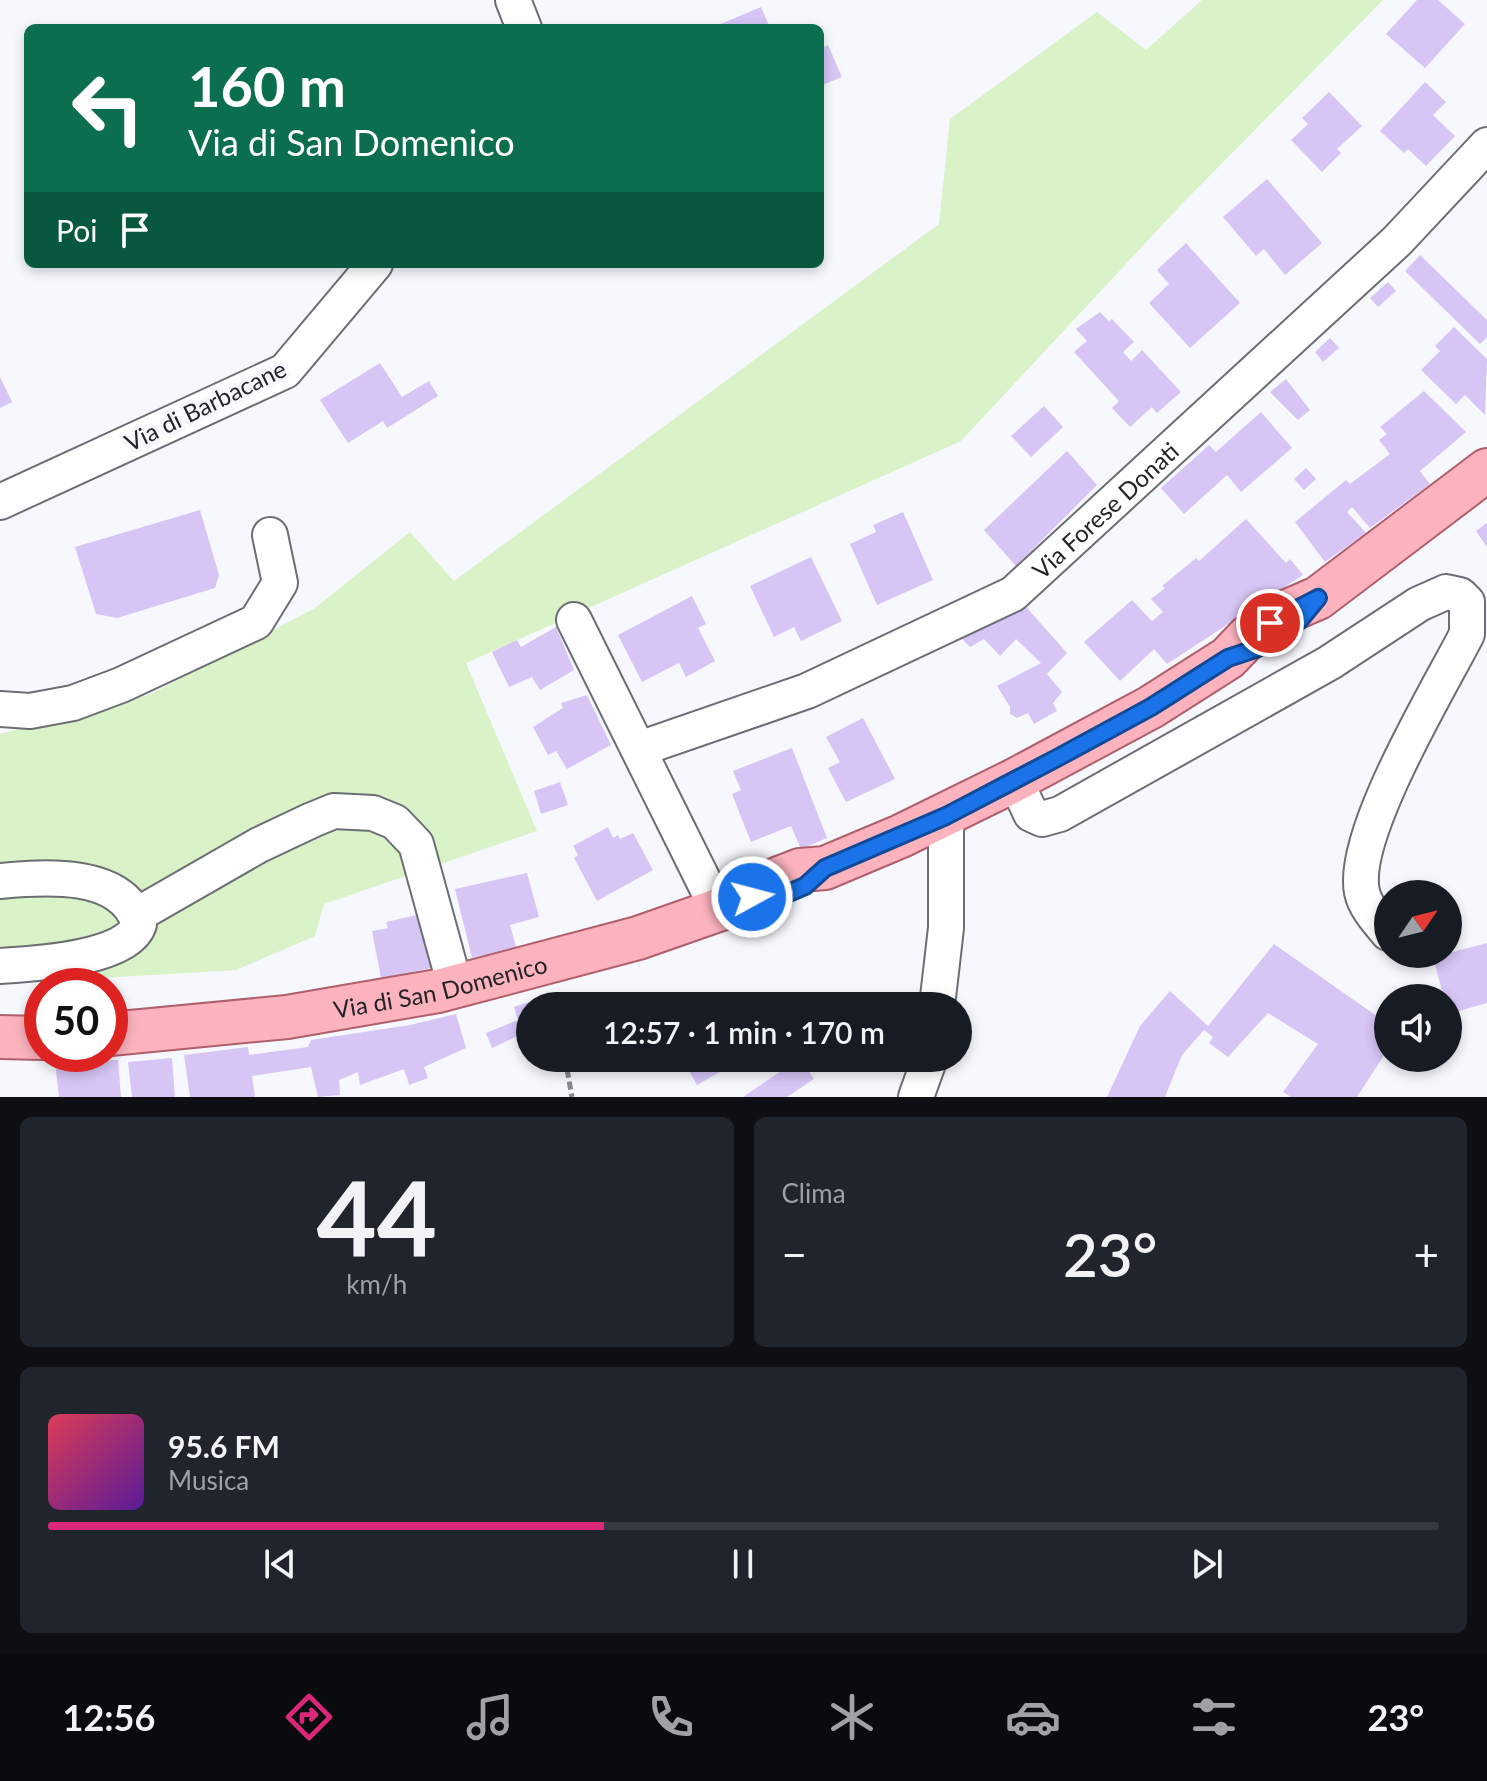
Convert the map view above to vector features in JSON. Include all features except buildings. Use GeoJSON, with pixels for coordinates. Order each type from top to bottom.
{"type":"FeatureCollection","features":[{"type":"Feature","properties":{"kind":"main road","name":"Via di San Domenico"},"geometry":{"type":"LineString","coordinates":[[128,1032],[287,1017],[455,986],[638,938],[761,893],[784,895],[805,886],[825,868],[946,816],[1151,707],[1228,658],[1249,636],[1290,610],[1318,598],[1487,470]]}},
{"type":"Feature","properties":{"kind":"main road"},"geometry":{"type":"LineString","coordinates":[[0,1037],[24,1038]]}},
{"type":"Feature","properties":{"kind":"street"},"geometry":{"type":"LineString","coordinates":[[513,0],[522,24]]}},
{"type":"Feature","properties":{"kind":"street","name":"Via Forese Donati"},"geometry":{"type":"LineString","coordinates":[[639,749],[807,691],[1013,594],[1397,241],[1487,145]]}},
{"type":"Feature","properties":{"kind":"street","name":"Via di Barbacane"},"geometry":{"type":"LineString","coordinates":[[0,502],[285,371],[372,268]]}},
{"type":"Feature","properties":{"kind":"street"},"geometry":{"type":"LineString","coordinates":[[0,709],[30,711],[73,703],[121,685],[256,622],[280,583],[270,535]]}},
{"type":"Feature","properties":{"kind":"street"},"geometry":{"type":"LineString","coordinates":[[1015,780],[1031,814],[1042,819],[1060,814],[1302,679],[1419,604],[1446,592],[1460,595],[1467,602],[1467,634],[1379,810],[1364,851],[1362,892],[1374,916]]}},
{"type":"Feature","properties":{"kind":"street"},"geometry":{"type":"LineString","coordinates":[[574,620],[718,910]]}},
{"type":"Feature","properties":{"kind":"street"},"geometry":{"type":"LineString","coordinates":[[137,915],[259,845],[312,820],[334,811],[373,813],[395,822],[416,844],[455,986]]}},
{"type":"Feature","properties":{"kind":"street"},"geometry":{"type":"LineString","coordinates":[[938,992],[946,901],[946,816]]}},
{"type":"Feature","properties":{"kind":"street"},"geometry":{"type":"LineString","coordinates":[[901,836],[925,860],[946,901]]}},
{"type":"Feature","properties":{"kind":"street"},"geometry":{"type":"LineString","coordinates":[[0,881],[50,877],[95,885],[124,901],[137,915],[137,931],[105,950],[51,962],[0,966]]}},
{"type":"Feature","properties":{"kind":"street"},"geometry":{"type":"LineString","coordinates":[[916,1097],[925,1072]]}},
{"type":"Feature","properties":{"kind":"path"},"geometry":{"type":"LineString","coordinates":[[568,1072],[572,1097]]}},
{"type":"Feature","properties":{"kind":"green space"},"geometry":{"type":"Polygon","coordinates":[[[1202,0],[1383,0],[1178,208],[961,441],[466,663],[537,831],[324,904],[315,936],[236,970],[128,976],[128,968],[24,968],[24,983],[0,984],[0,734],[151,694],[315,608],[410,532],[454,581],[939,224],[950,119],[1097,12],[1146,50],[1202,0]]]}},
{"type":"Feature","properties":{"kind":"route"},"geometry":{"type":"LineString","coordinates":[[752,897],[761,893],[784,895],[805,886],[825,868],[946,816],[1057,758],[1151,707],[1228,658],[1258,648],[1299,621],[1318,598],[1270,623]]}}]}
